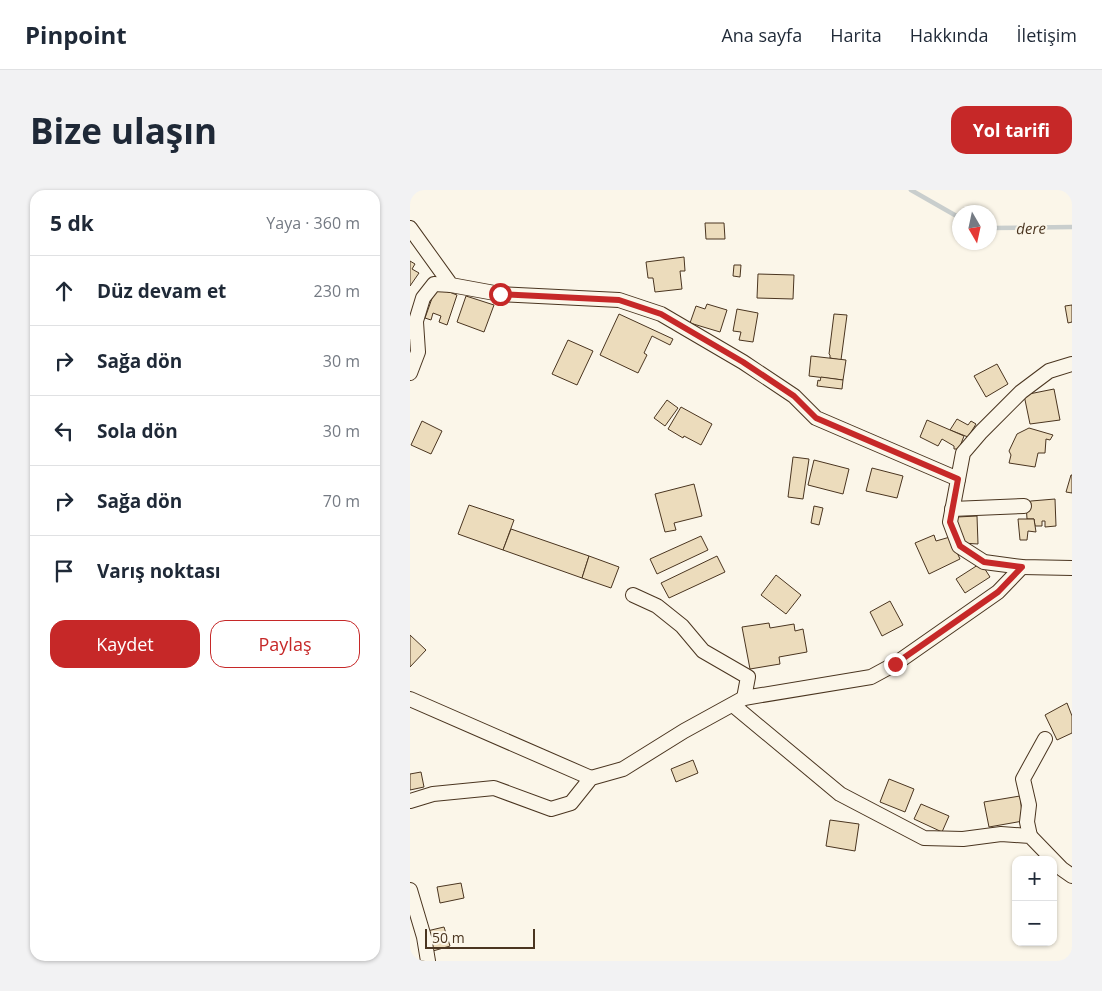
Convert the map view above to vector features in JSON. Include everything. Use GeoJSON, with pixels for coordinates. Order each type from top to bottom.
{"type":"FeatureCollection","features":[{"type":"Feature","properties":{"kind":"street"},"geometry":{"type":"LineString","coordinates":[[410,228],[451,285]]}},
{"type":"Feature","properties":{"kind":"street"},"geometry":{"type":"LineString","coordinates":[[410,373],[418,352],[413,327],[423,298],[434,284],[451,285],[500,294],[619,300],[661,314],[743,362],[794,396],[816,418],[958,479]]}},
{"type":"Feature","properties":{"kind":"street"},"geometry":{"type":"LineString","coordinates":[[1072,364],[1049,372],[1021,392],[963,453],[950,522],[960,546],[984,562],[1022,567],[1072,568]]}},
{"type":"Feature","properties":{"kind":"street"},"geometry":{"type":"LineString","coordinates":[[952,509],[1024,506]]}},
{"type":"Feature","properties":{"kind":"street"},"geometry":{"type":"LineString","coordinates":[[410,801],[433,794],[494,788],[551,809],[572,803],[592,778],[623,769],[738,701],[871,678],[895,664],[998,592],[1022,567]]}},
{"type":"Feature","properties":{"kind":"street"},"geometry":{"type":"LineString","coordinates":[[632,595],[657,606],[682,626],[703,650],[748,677],[738,701]]}},
{"type":"Feature","properties":{"kind":"street"},"geometry":{"type":"LineString","coordinates":[[410,699],[592,778]]}},
{"type":"Feature","properties":{"kind":"street"},"geometry":{"type":"LineString","coordinates":[[738,701],[840,794],[924,838],[963,839],[1001,834],[1030,836]]}},
{"type":"Feature","properties":{"kind":"street"},"geometry":{"type":"LineString","coordinates":[[1046,739],[1023,780],[1029,805],[1027,822],[1030,836],[1062,869],[1072,876]]}},
{"type":"Feature","properties":{"kind":"street"},"geometry":{"type":"LineString","coordinates":[[410,890],[424,937],[428,961]]}},
{"type":"Feature","properties":{"kind":"building"},"geometry":{"type":"Polygon","coordinates":[[[705,223],[724,223],[725,239],[706,239],[705,223]]]}},
{"type":"Feature","properties":{"kind":"building"},"geometry":{"type":"Polygon","coordinates":[[[684,257],[685,271],[680,271],[682,289],[655,292],[653,278],[648,278],[646,262],[684,257]]]}},
{"type":"Feature","properties":{"kind":"building"},"geometry":{"type":"Polygon","coordinates":[[[410,261],[415,264],[412,269],[419,273],[410,286],[410,261]]]}},
{"type":"Feature","properties":{"kind":"building"},"geometry":{"type":"Polygon","coordinates":[[[734,265],[741,265],[740,277],[733,276],[734,265]]]}},
{"type":"Feature","properties":{"kind":"building"},"geometry":{"type":"Polygon","coordinates":[[[758,274],[794,275],[793,299],[757,298],[758,274]]]}},
{"type":"Feature","properties":{"kind":"building"},"geometry":{"type":"Polygon","coordinates":[[[436,287],[457,295],[447,325],[439,322],[441,316],[433,313],[431,320],[425,318],[436,287]]]}},
{"type":"Feature","properties":{"kind":"building"},"geometry":{"type":"Polygon","coordinates":[[[466,296],[494,305],[484,332],[457,322],[466,296]]]}},
{"type":"Feature","properties":{"kind":"building"},"geometry":{"type":"Polygon","coordinates":[[[707,304],[727,310],[720,332],[690,323],[696,306],[705,309],[707,304]]]}},
{"type":"Feature","properties":{"kind":"building"},"geometry":{"type":"Polygon","coordinates":[[[1072,305],[1072,322],[1068,323],[1065,306],[1072,305]]]}},
{"type":"Feature","properties":{"kind":"building"},"geometry":{"type":"Polygon","coordinates":[[[737,309],[758,313],[753,342],[739,340],[741,332],[733,331],[737,309]]]}},
{"type":"Feature","properties":{"kind":"building"},"geometry":{"type":"Polygon","coordinates":[[[619,314],[673,339],[670,345],[652,336],[644,353],[647,355],[638,373],[600,355],[619,314]]]}},
{"type":"Feature","properties":{"kind":"building"},"geometry":{"type":"Polygon","coordinates":[[[834,314],[847,315],[841,360],[830,358],[829,354],[834,314]]]}},
{"type":"Feature","properties":{"kind":"building"},"geometry":{"type":"Polygon","coordinates":[[[568,340],[593,351],[577,385],[552,374],[568,340]]]}},
{"type":"Feature","properties":{"kind":"building"},"geometry":{"type":"Polygon","coordinates":[[[811,356],[846,360],[843,380],[809,376],[811,356]]]}},
{"type":"Feature","properties":{"kind":"building"},"geometry":{"type":"Polygon","coordinates":[[[997,364],[1008,384],[986,397],[974,376],[997,364]]]}},
{"type":"Feature","properties":{"kind":"building"},"geometry":{"type":"Polygon","coordinates":[[[821,377],[843,380],[842,389],[817,386],[818,380],[820,381],[821,377]]]}},
{"type":"Feature","properties":{"kind":"building"},"geometry":{"type":"Polygon","coordinates":[[[1054,389],[1060,420],[1030,424],[1024,395],[1054,389]]]}},
{"type":"Feature","properties":{"kind":"building"},"geometry":{"type":"Polygon","coordinates":[[[667,400],[678,408],[665,426],[654,418],[667,400]]]}},
{"type":"Feature","properties":{"kind":"building"},"geometry":{"type":"Polygon","coordinates":[[[681,407],[712,424],[701,445],[684,436],[683,438],[668,429],[681,407]]]}},
{"type":"Feature","properties":{"kind":"building"},"geometry":{"type":"Polygon","coordinates":[[[957,419],[968,425],[971,421],[976,424],[968,437],[950,430],[957,419]]]}},
{"type":"Feature","properties":{"kind":"building"},"geometry":{"type":"Polygon","coordinates":[[[927,420],[964,436],[959,449],[954,449],[954,446],[942,439],[938,446],[920,437],[927,420]]]}},
{"type":"Feature","properties":{"kind":"building"},"geometry":{"type":"Polygon","coordinates":[[[422,421],[442,431],[431,454],[411,445],[422,421]]]}},
{"type":"Feature","properties":{"kind":"building"},"geometry":{"type":"Polygon","coordinates":[[[1029,428],[1053,435],[1050,440],[1046,439],[1045,453],[1038,453],[1035,467],[1009,463],[1011,455],[1009,451],[1017,434],[1029,428]]]}},
{"type":"Feature","properties":{"kind":"building"},"geometry":{"type":"Polygon","coordinates":[[[793,457],[809,459],[803,499],[788,497],[793,457]]]}},
{"type":"Feature","properties":{"kind":"building"},"geometry":{"type":"Polygon","coordinates":[[[814,460],[849,469],[843,494],[808,485],[814,460]]]}},
{"type":"Feature","properties":{"kind":"building"},"geometry":{"type":"Polygon","coordinates":[[[872,468],[903,476],[897,498],[866,491],[872,468]]]}},
{"type":"Feature","properties":{"kind":"building"},"geometry":{"type":"Polygon","coordinates":[[[1072,475],[1072,493],[1066,492],[1072,475]]]}},
{"type":"Feature","properties":{"kind":"building"},"geometry":{"type":"Polygon","coordinates":[[[694,484],[702,516],[674,523],[676,530],[665,532],[655,494],[694,484]]]}},
{"type":"Feature","properties":{"kind":"building"},"geometry":{"type":"Polygon","coordinates":[[[1055,499],[1056,526],[1045,527],[1045,521],[1042,521],[1042,526],[1035,526],[1034,519],[1027,519],[1026,503],[1055,499]]]}},
{"type":"Feature","properties":{"kind":"building"},"geometry":{"type":"Polygon","coordinates":[[[469,505],[514,520],[503,550],[458,534],[469,505]]]}},
{"type":"Feature","properties":{"kind":"building"},"geometry":{"type":"Polygon","coordinates":[[[814,506],[823,508],[819,525],[811,523],[814,506]]]}},
{"type":"Feature","properties":{"kind":"building"},"geometry":{"type":"Polygon","coordinates":[[[977,516],[978,544],[962,543],[963,536],[958,536],[957,517],[977,516]]]}},
{"type":"Feature","properties":{"kind":"building"},"geometry":{"type":"Polygon","coordinates":[[[1018,519],[1034,519],[1036,532],[1028,531],[1027,540],[1020,540],[1018,519]]]}},
{"type":"Feature","properties":{"kind":"building"},"geometry":{"type":"Polygon","coordinates":[[[511,529],[589,556],[582,578],[503,550],[511,529]]]}},
{"type":"Feature","properties":{"kind":"building"},"geometry":{"type":"Polygon","coordinates":[[[934,535],[936,541],[950,537],[960,559],[929,574],[915,543],[934,535]]]}},
{"type":"Feature","properties":{"kind":"building"},"geometry":{"type":"Polygon","coordinates":[[[701,536],[708,550],[657,574],[650,559],[701,536]]]}},
{"type":"Feature","properties":{"kind":"building"},"geometry":{"type":"Polygon","coordinates":[[[589,556],[619,567],[611,588],[582,578],[589,556]]]}},
{"type":"Feature","properties":{"kind":"building"},"geometry":{"type":"Polygon","coordinates":[[[717,556],[725,572],[669,598],[661,583],[717,556]]]}},
{"type":"Feature","properties":{"kind":"building"},"geometry":{"type":"Polygon","coordinates":[[[981,563],[990,577],[965,593],[956,579],[981,563]]]}},
{"type":"Feature","properties":{"kind":"building"},"geometry":{"type":"Polygon","coordinates":[[[776,575],[801,595],[786,614],[761,595],[776,575]]]}},
{"type":"Feature","properties":{"kind":"building"},"geometry":{"type":"Polygon","coordinates":[[[890,601],[903,625],[882,636],[870,612],[890,601]]]}},
{"type":"Feature","properties":{"kind":"building"},"geometry":{"type":"Polygon","coordinates":[[[769,623],[770,628],[794,624],[795,631],[803,629],[807,652],[779,657],[780,664],[750,669],[742,627],[769,623]]]}},
{"type":"Feature","properties":{"kind":"building"},"geometry":{"type":"Polygon","coordinates":[[[410,635],[426,650],[410,667],[410,635]]]}},
{"type":"Feature","properties":{"kind":"building"},"geometry":{"type":"Polygon","coordinates":[[[1067,703],[1072,716],[1072,733],[1057,740],[1045,715],[1067,703]]]}},
{"type":"Feature","properties":{"kind":"building"},"geometry":{"type":"Polygon","coordinates":[[[693,760],[698,773],[676,782],[671,769],[693,760]]]}},
{"type":"Feature","properties":{"kind":"building"},"geometry":{"type":"Polygon","coordinates":[[[421,772],[424,787],[410,790],[410,774],[421,772]]]}},
{"type":"Feature","properties":{"kind":"building"},"geometry":{"type":"Polygon","coordinates":[[[889,779],[914,789],[905,812],[880,802],[889,779]]]}},
{"type":"Feature","properties":{"kind":"building"},"geometry":{"type":"Polygon","coordinates":[[[1020,796],[1023,821],[989,827],[984,802],[1020,796]]]}},
{"type":"Feature","properties":{"kind":"building"},"geometry":{"type":"Polygon","coordinates":[[[921,804],[949,816],[942,832],[914,819],[921,804]]]}},
{"type":"Feature","properties":{"kind":"building"},"geometry":{"type":"Polygon","coordinates":[[[830,820],[859,824],[855,851],[826,846],[830,820]]]}},
{"type":"Feature","properties":{"kind":"building"},"geometry":{"type":"Polygon","coordinates":[[[461,883],[464,898],[440,903],[437,887],[461,883]]]}},
{"type":"Feature","properties":{"kind":"building"},"geometry":{"type":"Polygon","coordinates":[[[444,927],[450,946],[433,951],[427,931],[444,927]]]}},
{"type":"Feature","properties":{"kind":"waterway","name":"dere"},"geometry":{"type":"LineString","coordinates":[[911,190],[952,213]]}},
{"type":"Feature","properties":{"kind":"waterway","name":"dere"},"geometry":{"type":"LineString","coordinates":[[997,228],[1072,227]]}},
{"type":"Feature","properties":{"kind":"route"},"geometry":{"type":"LineString","coordinates":[[500,294],[619,300],[661,314],[743,362],[794,396],[816,418],[958,479],[950,522],[960,546],[984,562],[1022,567],[998,592],[895,664]]}}]}
